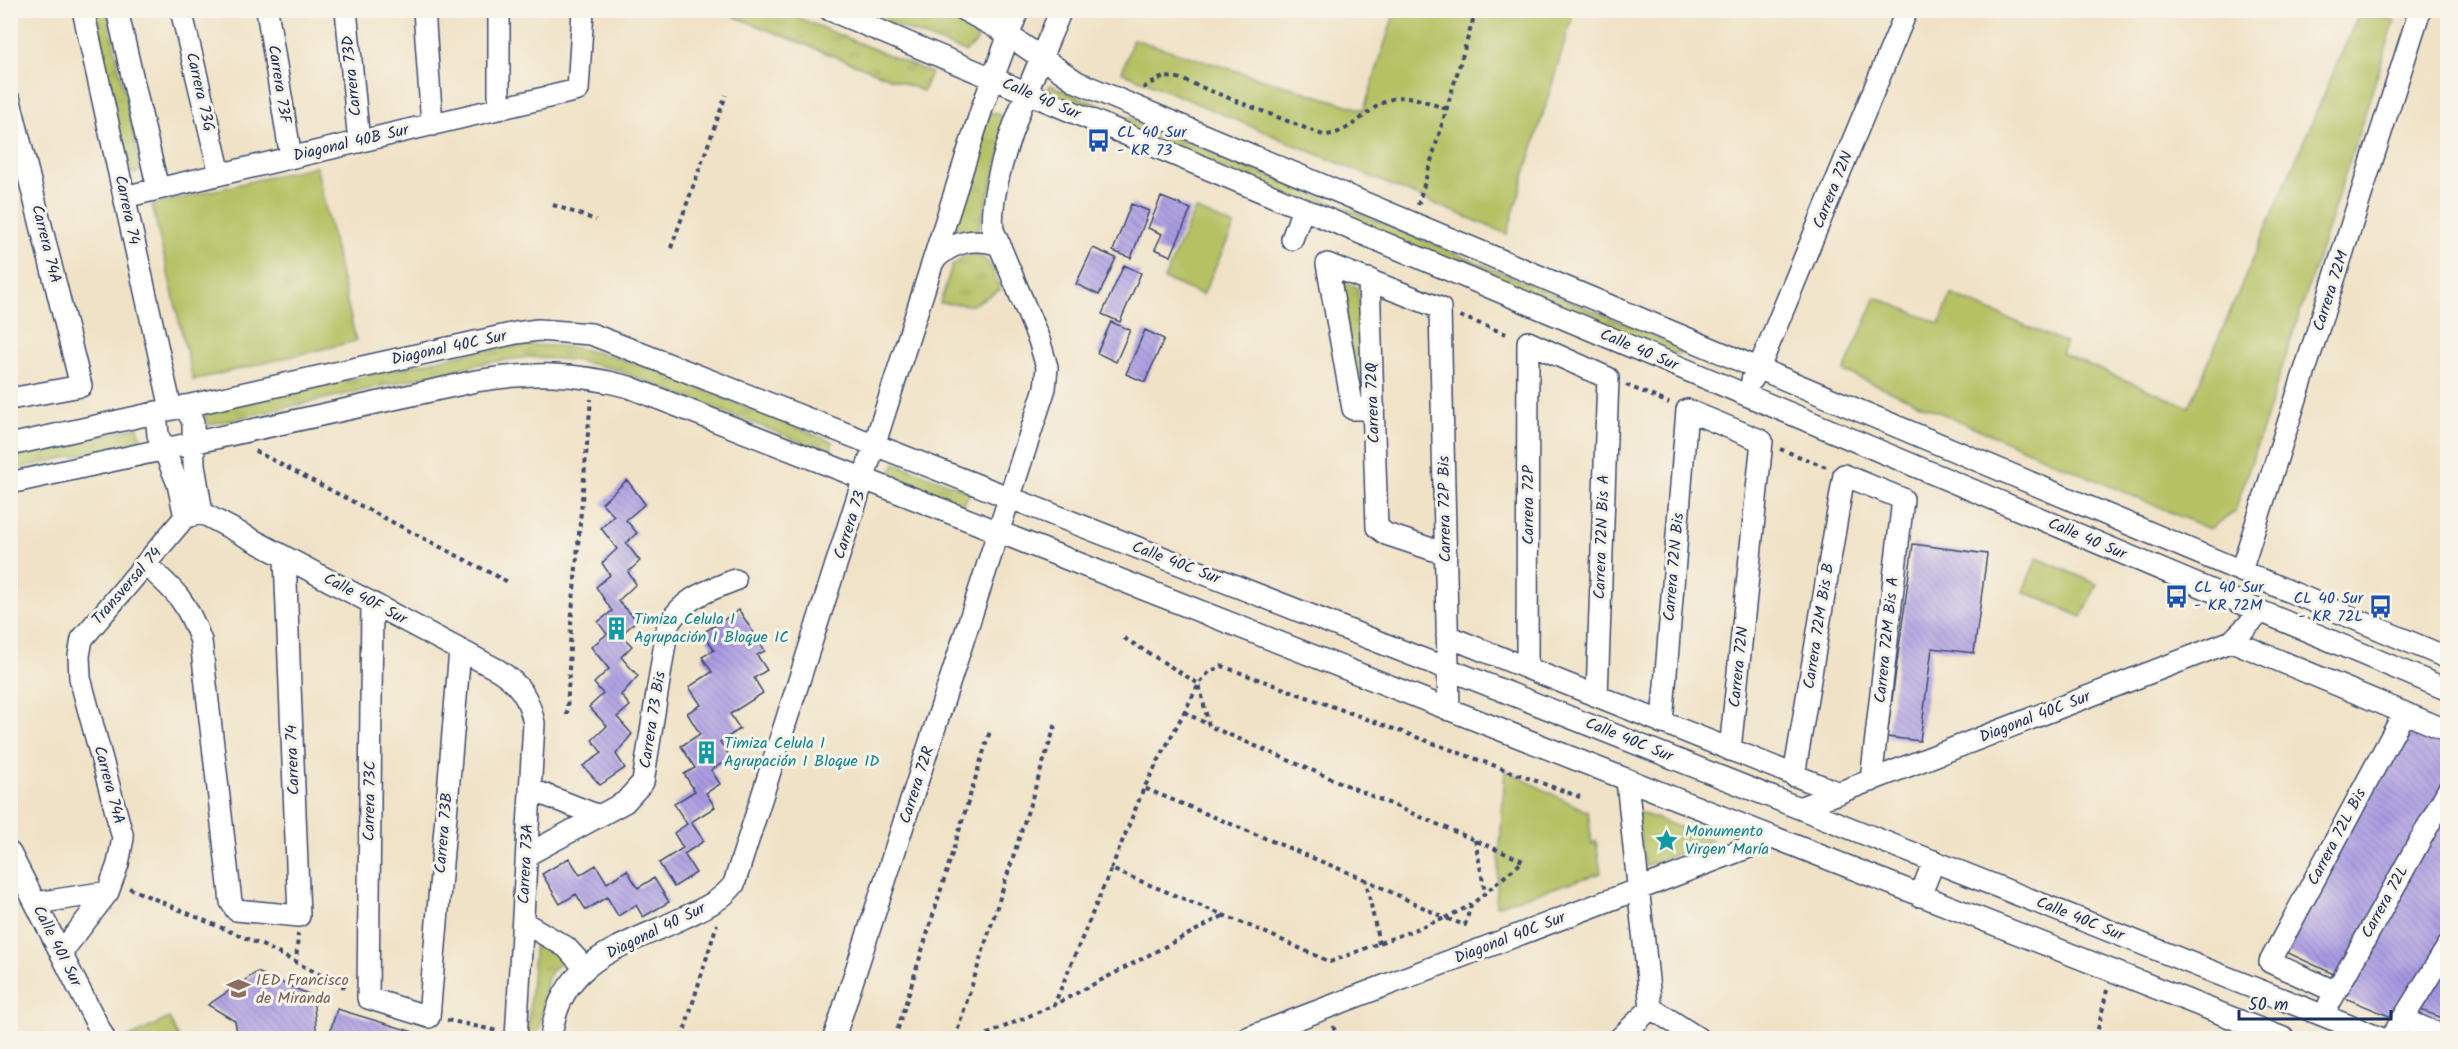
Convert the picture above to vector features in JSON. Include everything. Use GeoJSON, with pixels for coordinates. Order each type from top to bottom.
{"type":"FeatureCollection","features":[{"type":"Feature","properties":{"kind":"street","name":"Carrera 74"},"geometry":{"type":"LineString","coordinates":[[83,10],[171,409],[193,422],[194,515]]}},
{"type":"Feature","properties":{"kind":"street"},"geometry":{"type":"LineString","coordinates":[[117,10],[158,189]]}},
{"type":"Feature","properties":{"kind":"street","name":"Carrera 73G"},"geometry":{"type":"LineString","coordinates":[[181,10],[220,174]]}},
{"type":"Feature","properties":{"kind":"street","name":"Carrera 73F"},"geometry":{"type":"LineString","coordinates":[[267,10],[291,158]]}},
{"type":"Feature","properties":{"kind":"street","name":"Carrera 73D"},"geometry":{"type":"LineString","coordinates":[[346,10],[359,142]]}},
{"type":"Feature","properties":{"kind":"street"},"geometry":{"type":"LineString","coordinates":[[424,10],[432,125]]}},
{"type":"Feature","properties":{"kind":"street"},"geometry":{"type":"LineString","coordinates":[[499,10],[499,109]]}},
{"type":"Feature","properties":{"kind":"street","name":"Diagonal 40B Sur"},"geometry":{"type":"LineString","coordinates":[[124,197],[578,90],[584,10]]}},
{"type":"Feature","properties":{"kind":"street","name":"Calle 40 Sur"},"geometry":{"type":"LineString","coordinates":[[830,10],[2448,690]]}},
{"type":"Feature","properties":{"kind":"street","name":"Calle 40 Sur"},"geometry":{"type":"LineString","coordinates":[[964,10],[1009,36],[1077,82],[2448,658]]}},
{"type":"Feature","properties":{"kind":"street","name":"Carrera 73"},"geometry":{"type":"LineString","coordinates":[[726,894],[738,874],[934,260],[1018,10]]}},
{"type":"Feature","properties":{"kind":"street"},"geometry":{"type":"LineString","coordinates":[[1000,532],[1045,388],[1047,367],[1039,340],[993,230],[993,202],[1028,93],[1061,10]]}},
{"type":"Feature","properties":{"kind":"street","name":"Carrera 72N"},"geometry":{"type":"LineString","coordinates":[[1739,391],[1752,381],[1759,368],[1907,10]]}},
{"type":"Feature","properties":{"kind":"street","name":"Carrera 72M"},"geometry":{"type":"LineString","coordinates":[[2241,572],[2420,10]]}},
{"type":"Feature","properties":{"kind":"street","name":"Carrera 74A"},"geometry":{"type":"LineString","coordinates":[[10,101],[81,386],[10,399]]}},
{"type":"Feature","properties":{"kind":"street"},"geometry":{"type":"LineString","coordinates":[[1292,239],[1303,209]]}},
{"type":"Feature","properties":{"kind":"street"},"geometry":{"type":"LineString","coordinates":[[934,260],[943,251],[968,240],[1000,245]]}},
{"type":"Feature","properties":{"kind":"street"},"geometry":{"type":"LineString","coordinates":[[1374,408],[1353,409],[1327,264],[1440,308]]}},
{"type":"Feature","properties":{"kind":"street","name":"Carrera 72Q"},"geometry":{"type":"LineString","coordinates":[[1369,279],[1377,527],[1386,534],[1446,554]]}},
{"type":"Feature","properties":{"kind":"street","name":"Carrera 72P Bis"},"geometry":{"type":"LineString","coordinates":[[1440,308],[1449,710]]}},
{"type":"Feature","properties":{"kind":"street","name":"Diagonal 40C Sur"},"geometry":{"type":"LineString","coordinates":[[10,445],[538,330],[591,333],[616,341],[876,446]]}},
{"type":"Feature","properties":{"kind":"street"},"geometry":{"type":"LineString","coordinates":[[1528,342],[1608,378]]}},
{"type":"Feature","properties":{"kind":"street","name":"Carrera 72P"},"geometry":{"type":"LineString","coordinates":[[1527,668],[1528,342]]}},
{"type":"Feature","properties":{"kind":"street"},"geometry":{"type":"LineString","coordinates":[[1759,368],[1759,385],[1765,403]]}},
{"type":"Feature","properties":{"kind":"street"},"geometry":{"type":"LineString","coordinates":[[10,483],[503,376],[561,374],[593,377],[629,387],[865,479],[1920,897],[2283,1038]]}},
{"type":"Feature","properties":{"kind":"street","name":"Carrera 72N Bis A"},"geometry":{"type":"LineString","coordinates":[[1596,696],[1608,378]]}},
{"type":"Feature","properties":{"kind":"street","name":"Carrera 74"},"geometry":{"type":"LineString","coordinates":[[171,409],[156,428],[178,484],[194,515]]}},
{"type":"Feature","properties":{"kind":"street"},"geometry":{"type":"LineString","coordinates":[[1687,410],[1762,441]]}},
{"type":"Feature","properties":{"kind":"street","name":"Carrera 72N Bis"},"geometry":{"type":"LineString","coordinates":[[1662,723],[1687,410]]}},
{"type":"Feature","properties":{"kind":"street","name":"Carrera 72N"},"geometry":{"type":"LineString","coordinates":[[1730,750],[1762,441]]}},
{"type":"Feature","properties":{"kind":"street","name":"Calle 40C Sur"},"geometry":{"type":"LineString","coordinates":[[876,446],[1448,669],[2380,1038]]}},
{"type":"Feature","properties":{"kind":"street","name":"Carrera 72M Bis A"},"geometry":{"type":"LineString","coordinates":[[1844,475],[1903,499],[1871,781]]}},
{"type":"Feature","properties":{"kind":"street","name":"Carrera 72M Bis B"},"geometry":{"type":"LineString","coordinates":[[1794,776],[1844,475]]}},
{"type":"Feature","properties":{"kind":"street","name":"Calle 40F Sur"},"geometry":{"type":"LineString","coordinates":[[194,515],[285,557],[372,603],[508,676],[523,690]]}},
{"type":"Feature","properties":{"kind":"street","name":"Transversal 74"},"geometry":{"type":"LineString","coordinates":[[80,678],[79,656],[82,639],[146,565],[194,515]]}},
{"type":"Feature","properties":{"kind":"street","name":"Carrera 72R"},"geometry":{"type":"LineString","coordinates":[[834,1038],[1000,532]]}},
{"type":"Feature","properties":{"kind":"street","name":"Carrera 74"},"geometry":{"type":"LineString","coordinates":[[285,557],[299,916]]}},
{"type":"Feature","properties":{"kind":"street"},"geometry":{"type":"LineString","coordinates":[[146,565],[178,592],[192,615],[201,641],[231,902],[236,910],[299,916]]}},
{"type":"Feature","properties":{"kind":"street","name":"Carrera 73 Bis"},"geometry":{"type":"LineString","coordinates":[[599,816],[625,802],[643,782],[668,624],[680,607],[695,596],[735,580]]}},
{"type":"Feature","properties":{"kind":"street","name":"Carrera 73C"},"geometry":{"type":"LineString","coordinates":[[368,998],[372,603]]}},
{"type":"Feature","properties":{"kind":"street","name":"Diagonal 40C Sur"},"geometry":{"type":"LineString","coordinates":[[1799,808],[2232,641],[2261,612]]}},
{"type":"Feature","properties":{"kind":"street","name":"Calle 40C Sur"},"geometry":{"type":"LineString","coordinates":[[1447,636],[1839,793]]}},
{"type":"Feature","properties":{"kind":"street"},"geometry":{"type":"LineString","coordinates":[[2232,641],[2448,731]]}},
{"type":"Feature","properties":{"kind":"street","name":"Carrera 73B"},"geometry":{"type":"LineString","coordinates":[[429,1017],[460,650]]}},
{"type":"Feature","properties":{"kind":"street","name":"Carrera 74A"},"geometry":{"type":"LineString","coordinates":[[61,953],[110,887],[123,838],[80,678]]}},
{"type":"Feature","properties":{"kind":"street","name":"Carrera 73A"},"geometry":{"type":"LineString","coordinates":[[516,1036],[534,723],[531,706],[523,690]]}},
{"type":"Feature","properties":{"kind":"street","name":"Carrera 72L Bis"},"geometry":{"type":"LineString","coordinates":[[2336,992],[2270,962],[2404,712]]}},
{"type":"Feature","properties":{"kind":"street"},"geometry":{"type":"LineString","coordinates":[[1628,781],[1651,1008]]}},
{"type":"Feature","properties":{"kind":"street"},"geometry":{"type":"LineString","coordinates":[[530,789],[599,816]]}},
{"type":"Feature","properties":{"kind":"street","name":"Carrera 72L"},"geometry":{"type":"LineString","coordinates":[[2323,1015],[2448,789]]}},
{"type":"Feature","properties":{"kind":"street"},"geometry":{"type":"LineString","coordinates":[[526,855],[599,816]]}},
{"type":"Feature","properties":{"kind":"street","name":"Diagonal 40C Sur"},"geometry":{"type":"LineString","coordinates":[[1247,1038],[1773,838]]}},
{"type":"Feature","properties":{"kind":"street","name":"Calle 40I Sur"},"geometry":{"type":"LineString","coordinates":[[10,853],[104,1038]]}},
{"type":"Feature","properties":{"kind":"street"},"geometry":{"type":"LineString","coordinates":[[1920,897],[1934,861]]}},
{"type":"Feature","properties":{"kind":"street"},"geometry":{"type":"LineString","coordinates":[[36,903],[110,887]]}},
{"type":"Feature","properties":{"kind":"street","name":"Diagonal 40 Sur"},"geometry":{"type":"LineString","coordinates":[[585,968],[603,956],[713,903],[726,894]]}},
{"type":"Feature","properties":{"kind":"street"},"geometry":{"type":"LineString","coordinates":[[523,922],[566,947],[585,968],[575,976],[561,997],[551,1038]]}},
{"type":"Feature","properties":{"kind":"street"},"geometry":{"type":"LineString","coordinates":[[2391,1038],[2448,945]]}},
{"type":"Feature","properties":{"kind":"street"},"geometry":{"type":"LineString","coordinates":[[368,998],[429,1017]]}},
{"type":"Feature","properties":{"kind":"street"},"geometry":{"type":"LineString","coordinates":[[1620,1038],[1651,1008]]}},
{"type":"Feature","properties":{"kind":"street"},"geometry":{"type":"LineString","coordinates":[[1651,1008],[1698,1038]]}},
{"type":"Feature","properties":{"kind":"street"},"geometry":{"type":"LineString","coordinates":[[2403,1019],[2448,1038]]}},
{"type":"Feature","properties":{"kind":"path"},"geometry":{"type":"LineString","coordinates":[[1418,205],[1476,10]]}},
{"type":"Feature","properties":{"kind":"path"},"geometry":{"type":"LineString","coordinates":[[1143,88],[1158,78],[1178,78],[1323,135],[1347,128],[1370,110],[1395,99],[1410,97],[1447,109]]}},
{"type":"Feature","properties":{"kind":"path"},"geometry":{"type":"LineString","coordinates":[[671,248],[726,95]]}},
{"type":"Feature","properties":{"kind":"path"},"geometry":{"type":"LineString","coordinates":[[553,205],[596,220]]}},
{"type":"Feature","properties":{"kind":"path"},"geometry":{"type":"LineString","coordinates":[[1440,308],[1528,342]]}},
{"type":"Feature","properties":{"kind":"path"},"geometry":{"type":"LineString","coordinates":[[567,715],[571,624],[593,377]]}},
{"type":"Feature","properties":{"kind":"path"},"geometry":{"type":"LineString","coordinates":[[1608,378],[1687,410]]}},
{"type":"Feature","properties":{"kind":"path"},"geometry":{"type":"LineString","coordinates":[[246,431],[254,450],[510,583]]}},
{"type":"Feature","properties":{"kind":"path"},"geometry":{"type":"LineString","coordinates":[[1762,441],[1844,475]]}},
{"type":"Feature","properties":{"kind":"path"},"geometry":{"type":"LineString","coordinates":[[1124,638],[1199,684],[1209,726]]}},
{"type":"Feature","properties":{"kind":"path"},"geometry":{"type":"LineString","coordinates":[[1054,1005],[1144,788],[1199,684],[1209,672],[1222,666],[1580,797]]}},
{"type":"Feature","properties":{"kind":"path"},"geometry":{"type":"LineString","coordinates":[[1111,869],[1330,962],[1444,918],[1471,905],[1523,861],[1209,726],[1184,712]]}},
{"type":"Feature","properties":{"kind":"path"},"geometry":{"type":"LineString","coordinates":[[955,1038],[1056,723]]}},
{"type":"Feature","properties":{"kind":"path"},"geometry":{"type":"LineString","coordinates":[[895,1038],[990,731]]}},
{"type":"Feature","properties":{"kind":"path"},"geometry":{"type":"LineString","coordinates":[[1144,788],[1366,880],[1444,918],[1465,925],[1471,905]]}},
{"type":"Feature","properties":{"kind":"path"},"geometry":{"type":"LineString","coordinates":[[1475,840],[1485,893]]}},
{"type":"Feature","properties":{"kind":"path"},"geometry":{"type":"LineString","coordinates":[[1366,880],[1379,944]]}},
{"type":"Feature","properties":{"kind":"path"},"geometry":{"type":"LineString","coordinates":[[110,887],[266,947],[368,998]]}},
{"type":"Feature","properties":{"kind":"path"},"geometry":{"type":"LineString","coordinates":[[682,1038],[726,894]]}},
{"type":"Feature","properties":{"kind":"path"},"geometry":{"type":"LineString","coordinates":[[296,964],[299,916]]}},
{"type":"Feature","properties":{"kind":"path"},"geometry":{"type":"LineString","coordinates":[[979,1038],[1054,1005],[1223,916]]}},
{"type":"Feature","properties":{"kind":"path"},"geometry":{"type":"LineString","coordinates":[[2096,1038],[2112,971]]}},
{"type":"Feature","properties":{"kind":"path"},"geometry":{"type":"LineString","coordinates":[[429,1017],[516,1036]]}},
{"type":"Feature","properties":{"kind":"green space"},"geometry":{"type":"Polygon","coordinates":[[[92,11],[107,11],[140,165],[139,171],[135,174],[127,169],[92,11]]]}},
{"type":"Feature","properties":{"kind":"green space"},"geometry":{"type":"Polygon","coordinates":[[[720,11],[782,11],[931,73],[923,91],[720,11]]]}},
{"type":"Feature","properties":{"kind":"green space"},"geometry":{"type":"Polygon","coordinates":[[[857,11],[940,11],[977,26],[977,42],[965,52],[857,11]]]}},
{"type":"Feature","properties":{"kind":"green space"},"geometry":{"type":"Polygon","coordinates":[[[1395,11],[1574,11],[1507,234],[1122,72],[1133,39],[1364,110],[1395,11]]]}},
{"type":"Feature","properties":{"kind":"green space"},"geometry":{"type":"Polygon","coordinates":[[[2360,11],[2368,11],[2395,21],[2235,512],[2209,529],[1844,371],[1876,297],[1940,324],[1951,294],[2066,343],[2061,353],[2189,407],[2360,11]]]}},
{"type":"Feature","properties":{"kind":"green space"},"geometry":{"type":"Polygon","coordinates":[[[1050,85],[1731,368],[1729,372],[1687,355],[1656,351],[1046,94],[1050,85]]]}},
{"type":"Feature","properties":{"kind":"green space"},"geometry":{"type":"Polygon","coordinates":[[[990,112],[1010,119],[977,234],[950,237],[990,112]]]}},
{"type":"Feature","properties":{"kind":"green space"},"geometry":{"type":"Polygon","coordinates":[[[316,166],[356,341],[193,380],[152,205],[316,166]]]}},
{"type":"Feature","properties":{"kind":"green space"},"geometry":{"type":"Polygon","coordinates":[[[1195,209],[1234,226],[1203,295],[1164,279],[1195,209]]]}},
{"type":"Feature","properties":{"kind":"green space"},"geometry":{"type":"Polygon","coordinates":[[[967,254],[981,257],[990,265],[1000,290],[972,305],[940,303],[952,266],[967,254]]]}},
{"type":"Feature","properties":{"kind":"green space"},"geometry":{"type":"Polygon","coordinates":[[[1340,282],[1358,287],[1364,397],[1358,398],[1340,282]]]}},
{"type":"Feature","properties":{"kind":"green space"},"geometry":{"type":"Polygon","coordinates":[[[529,345],[572,347],[615,357],[654,370],[833,442],[830,453],[614,369],[573,360],[529,357],[484,363],[208,425],[203,412],[483,350],[529,345]]]}},
{"type":"Feature","properties":{"kind":"green space"},"geometry":{"type":"Polygon","coordinates":[[[138,427],[141,441],[11,470],[10,456],[138,427]]]}},
{"type":"Feature","properties":{"kind":"green space"},"geometry":{"type":"Polygon","coordinates":[[[895,463],[970,492],[963,507],[889,478],[895,463]]]}},
{"type":"Feature","properties":{"kind":"green space"},"geometry":{"type":"Polygon","coordinates":[[[2037,558],[2097,584],[2082,617],[2023,591],[2037,558]]]}},
{"type":"Feature","properties":{"kind":"green space"},"geometry":{"type":"Polygon","coordinates":[[[1505,770],[1588,812],[1592,844],[1596,841],[1601,873],[1496,906],[1505,770]]]}},
{"type":"Feature","properties":{"kind":"green space"},"geometry":{"type":"Polygon","coordinates":[[[1636,811],[1713,840],[1645,866],[1636,811]]]}},
{"type":"Feature","properties":{"kind":"green space"},"geometry":{"type":"Polygon","coordinates":[[[535,941],[563,956],[563,960],[551,971],[547,981],[538,1038],[527,1038],[535,941]]]}},
{"type":"Feature","properties":{"kind":"green space"},"geometry":{"type":"Polygon","coordinates":[[[169,1018],[179,1038],[128,1038],[169,1018]]]}},
{"type":"Feature","properties":{"kind":"building"},"geometry":{"type":"Polygon","coordinates":[[[1161,197],[1191,209],[1171,256],[1155,249],[1162,234],[1148,228],[1161,197]]]}},
{"type":"Feature","properties":{"kind":"building"},"geometry":{"type":"Polygon","coordinates":[[[1131,204],[1149,211],[1131,258],[1113,251],[1131,204]]]}},
{"type":"Feature","properties":{"kind":"building"},"geometry":{"type":"Polygon","coordinates":[[[1093,248],[1116,258],[1099,295],[1076,284],[1093,248]]]}},
{"type":"Feature","properties":{"kind":"building"},"geometry":{"type":"Polygon","coordinates":[[[1124,265],[1141,273],[1120,322],[1102,314],[1124,265]]]}},
{"type":"Feature","properties":{"kind":"building"},"geometry":{"type":"Polygon","coordinates":[[[1111,322],[1130,330],[1116,362],[1097,353],[1111,322]]]}},
{"type":"Feature","properties":{"kind":"building"},"geometry":{"type":"Polygon","coordinates":[[[1145,330],[1164,339],[1145,382],[1126,374],[1145,330]]]}},
{"type":"Feature","properties":{"kind":"building","name":"Timiza Celula I Agrupación I Bloque IC"},"geometry":{"type":"Polygon","coordinates":[[[627,480],[645,504],[626,520],[637,533],[626,543],[640,561],[628,572],[636,584],[618,601],[637,620],[621,635],[632,646],[621,657],[638,676],[621,695],[630,706],[617,717],[632,734],[616,754],[625,768],[600,785],[583,766],[602,753],[592,740],[607,726],[589,707],[603,694],[594,683],[609,669],[591,647],[607,634],[598,622],[612,611],[596,587],[610,575],[602,563],[617,549],[601,528],[614,516],[602,503],[627,480]]]}},
{"type":"Feature","properties":{"kind":"building"},"geometry":{"type":"Polygon","coordinates":[[[1913,544],[1987,554],[1974,653],[1932,648],[1920,741],[1887,737],[1913,544]]]}},
{"type":"Feature","properties":{"kind":"building","name":"Timiza Celula I Agrupación I Bloque ID"},"geometry":{"type":"Polygon","coordinates":[[[739,610],[765,651],[757,655],[767,670],[754,678],[763,693],[730,714],[740,729],[720,742],[731,758],[711,770],[720,784],[706,793],[715,807],[691,822],[704,841],[684,854],[696,873],[674,887],[659,863],[683,848],[674,833],[687,824],[674,804],[695,791],[684,774],[695,768],[681,746],[700,734],[687,713],[701,705],[689,687],[712,672],[702,657],[714,650],[703,633],[739,610]]]}},
{"type":"Feature","properties":{"kind":"building"},"geometry":{"type":"Polygon","coordinates":[[[2408,720],[2448,736],[2448,783],[2340,977],[2284,951],[2408,720]]]}},
{"type":"Feature","properties":{"kind":"building"},"geometry":{"type":"Polygon","coordinates":[[[2448,803],[2448,938],[2399,1020],[2340,996],[2448,803]]]}},
{"type":"Feature","properties":{"kind":"building"},"geometry":{"type":"Polygon","coordinates":[[[569,858],[580,875],[596,865],[607,883],[627,870],[638,888],[654,878],[669,902],[643,917],[636,905],[618,916],[607,897],[586,910],[576,894],[560,904],[542,874],[569,858]]]}},
{"type":"Feature","properties":{"kind":"building"},"geometry":{"type":"Polygon","coordinates":[[[2448,966],[2448,1020],[2418,1009],[2448,966]]]}},
{"type":"Feature","properties":{"kind":"building"},"geometry":{"type":"Polygon","coordinates":[[[257,972],[313,996],[317,1038],[238,1038],[235,1021],[208,1005],[257,972]]]}},
{"type":"Feature","properties":{"kind":"building"},"geometry":{"type":"Polygon","coordinates":[[[337,1009],[427,1036],[427,1038],[328,1038],[337,1009]]]}},
{"type":"Feature","properties":{"kind":"place","name":"CL 40 Sur - KR 73"},"geometry":{"type":"Point","coordinates":[1099,141]}},
{"type":"Feature","properties":{"kind":"place","name":"CL 40 Sur - KR 72M"},"geometry":{"type":"Point","coordinates":[2176,596]}},
{"type":"Feature","properties":{"kind":"place","name":"CL 40 Sur - KR 72L"},"geometry":{"type":"Point","coordinates":[2381,607]}},
{"type":"Feature","properties":{"kind":"place","name":"Timiza Celula I Agrupación I Bloque IC"},"geometry":{"type":"Point","coordinates":[616,628]}},
{"type":"Feature","properties":{"kind":"place","name":"Timiza Celula I Agrupación I Bloque ID"},"geometry":{"type":"Point","coordinates":[706,752]}},
{"type":"Feature","properties":{"kind":"place","name":"Monumento Virgen María"},"geometry":{"type":"Point","coordinates":[1667,840]}},
{"type":"Feature","properties":{"kind":"place","name":"IED Francisco de Miranda"},"geometry":{"type":"Point","coordinates":[238,989]}}]}
